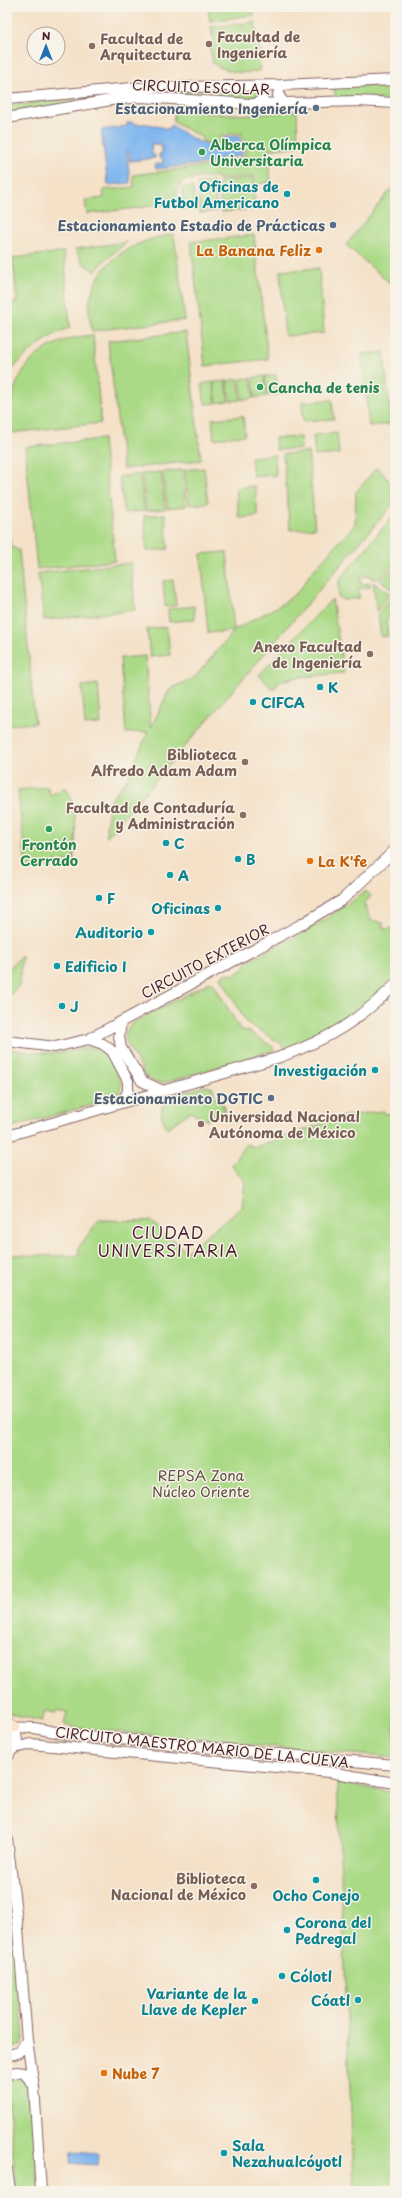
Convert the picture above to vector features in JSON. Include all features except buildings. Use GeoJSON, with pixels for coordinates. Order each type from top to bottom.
{"type":"FeatureCollection","features":[{"type":"Feature","properties":{"kind":"street","name":"CIRCUITO ESCOLAR"},"geometry":{"type":"LineString","coordinates":[[7,99],[132,88],[332,84],[395,80]]}},
{"type":"Feature","properties":{"kind":"street"},"geometry":{"type":"LineString","coordinates":[[281,85],[278,95],[285,104]]}},
{"type":"Feature","properties":{"kind":"street"},"geometry":{"type":"LineString","coordinates":[[255,86],[260,88],[263,95],[262,100],[255,104]]}},
{"type":"Feature","properties":{"kind":"street","name":"CIRCUITO ESCOLAR"},"geometry":{"type":"LineString","coordinates":[[7,118],[111,100],[141,97],[255,104],[375,101],[395,103]]}},
{"type":"Feature","properties":{"kind":"street","name":"CIRCUITO EXTERIOR"},"geometry":{"type":"LineString","coordinates":[[7,1042],[55,1047],[90,1040],[300,925],[342,900],[395,850]]}},
{"type":"Feature","properties":{"kind":"street"},"geometry":{"type":"LineString","coordinates":[[7,1136],[122,1101],[195,1082],[280,1057],[319,1042],[351,1023],[375,1004],[395,985]]}},
{"type":"Feature","properties":{"kind":"street"},"geometry":{"type":"LineString","coordinates":[[375,1004],[395,995]]}},
{"type":"Feature","properties":{"kind":"street"},"geometry":{"type":"LineString","coordinates":[[121,1022],[119,1036],[121,1048],[142,1081],[161,1090]]}},
{"type":"Feature","properties":{"kind":"street"},"geometry":{"type":"LineString","coordinates":[[90,1040],[103,1044],[112,1051],[128,1081],[128,1091],[122,1101]]}},
{"type":"Feature","properties":{"kind":"street"},"geometry":{"type":"LineString","coordinates":[[7,1758],[18,1734],[10,1726]]}},
{"type":"Feature","properties":{"kind":"street","name":"CIRCUITO MAESTRO MARIO DE LA CUEVA"},"geometry":{"type":"LineString","coordinates":[[10,1726],[34,1728],[74,1735],[395,1765]]}},
{"type":"Feature","properties":{"kind":"street","name":"CIRCUITO MAESTRO MARIO DE LA CUEVA"},"geometry":{"type":"LineString","coordinates":[[11,1749],[31,1744],[329,1772],[395,1783]]}},
{"type":"Feature","properties":{"kind":"street"},"geometry":{"type":"LineString","coordinates":[[7,1838],[18,1929],[27,2040],[34,2087],[41,2191]]}},
{"type":"Feature","properties":{"kind":"street"},"geometry":{"type":"LineString","coordinates":[[7,2054],[16,2054],[21,2051],[27,2040]]}},
{"type":"Feature","properties":{"kind":"street"},"geometry":{"type":"LineString","coordinates":[[7,2074],[17,2072],[24,2073],[34,2087]]}},
{"type":"Feature","properties":{"kind":"street"},"geometry":{"type":"LineString","coordinates":[[7,2170],[10,2191]]}},
{"type":"Feature","properties":{"kind":"green space"},"geometry":{"type":"Polygon","coordinates":[[[208,7],[253,7],[254,15],[210,21],[208,7]]]}},
{"type":"Feature","properties":{"kind":"green space"},"geometry":{"type":"Polygon","coordinates":[[[255,22],[260,51],[259,71],[235,72],[224,69],[213,63],[209,46],[214,46],[211,27],[255,22]]]}},
{"type":"Feature","properties":{"kind":"green space"},"geometry":{"type":"Polygon","coordinates":[[[395,84],[395,100],[335,98],[334,87],[395,84]]]}},
{"type":"Feature","properties":{"kind":"green space"},"geometry":{"type":"Polygon","coordinates":[[[211,89],[211,97],[141,93],[7,113],[7,106],[114,93],[211,89]]]}},
{"type":"Feature","properties":{"kind":"green space"},"geometry":{"type":"Polygon","coordinates":[[[219,89],[259,89],[258,100],[219,97],[219,89]]]}},
{"type":"Feature","properties":{"kind":"green space"},"geometry":{"type":"Polygon","coordinates":[[[175,111],[251,115],[297,111],[298,146],[267,150],[271,182],[258,184],[255,188],[254,176],[216,179],[216,176],[184,180],[177,189],[178,203],[87,214],[85,200],[104,198],[103,190],[134,187],[133,175],[223,164],[223,161],[245,158],[242,133],[221,135],[222,144],[203,142],[201,137],[173,122],[175,111]]]}},
{"type":"Feature","properties":{"kind":"green space"},"geometry":{"type":"Polygon","coordinates":[[[253,178],[255,209],[221,212],[219,181],[253,178]]]}},
{"type":"Feature","properties":{"kind":"green space"},"geometry":{"type":"Polygon","coordinates":[[[213,181],[217,211],[200,213],[197,183],[213,181]]]}},
{"type":"Feature","properties":{"kind":"green space"},"geometry":{"type":"Polygon","coordinates":[[[395,184],[395,285],[391,284],[346,245],[395,184]]]}},
{"type":"Feature","properties":{"kind":"green space"},"geometry":{"type":"Polygon","coordinates":[[[193,187],[195,208],[184,209],[182,188],[193,187]]]}},
{"type":"Feature","properties":{"kind":"green space"},"geometry":{"type":"Polygon","coordinates":[[[174,234],[185,320],[92,331],[89,310],[92,293],[97,279],[106,267],[130,248],[159,237],[174,234]]]}},
{"type":"Feature","properties":{"kind":"green space"},"geometry":{"type":"Polygon","coordinates":[[[254,235],[268,359],[205,366],[191,242],[254,235]]]}},
{"type":"Feature","properties":{"kind":"green space"},"geometry":{"type":"Polygon","coordinates":[[[127,242],[103,262],[95,272],[83,263],[75,249],[127,242]]]}},
{"type":"Feature","properties":{"kind":"green space"},"geometry":{"type":"Polygon","coordinates":[[[64,252],[70,327],[38,346],[24,357],[11,371],[7,305],[17,302],[13,258],[64,252]]]}},
{"type":"Feature","properties":{"kind":"green space"},"geometry":{"type":"Polygon","coordinates":[[[319,268],[324,333],[285,336],[280,271],[319,268]]]}},
{"type":"Feature","properties":{"kind":"green space"},"geometry":{"type":"Polygon","coordinates":[[[186,332],[201,460],[123,469],[108,341],[186,332]]]}},
{"type":"Feature","properties":{"kind":"green space"},"geometry":{"type":"Polygon","coordinates":[[[93,335],[101,423],[10,433],[10,412],[13,394],[19,378],[28,364],[40,353],[55,344],[73,338],[93,335]]]}},
{"type":"Feature","properties":{"kind":"green space"},"geometry":{"type":"Polygon","coordinates":[[[384,352],[391,424],[369,426],[362,354],[384,352]]]}},
{"type":"Feature","properties":{"kind":"green space","name":"Cancha de tenis"},"geometry":{"type":"Polygon","coordinates":[[[276,375],[279,395],[268,396],[265,376],[276,375]]]}},
{"type":"Feature","properties":{"kind":"green space","name":"Cancha de tenis"},"geometry":{"type":"Polygon","coordinates":[[[264,376],[267,396],[255,398],[253,378],[264,376]]]}},
{"type":"Feature","properties":{"kind":"green space","name":"Cancha de tenis"},"geometry":{"type":"Polygon","coordinates":[[[251,378],[254,398],[243,400],[240,379],[251,378]]]}},
{"type":"Feature","properties":{"kind":"green space","name":"Cancha de tenis"},"geometry":{"type":"Polygon","coordinates":[[[238,379],[241,400],[230,401],[227,381],[238,379]]]}},
{"type":"Feature","properties":{"kind":"green space","name":"Cancha de tenis"},"geometry":{"type":"Polygon","coordinates":[[[226,381],[228,401],[217,403],[214,382],[226,381]]]}},
{"type":"Feature","properties":{"kind":"green space"},"geometry":{"type":"Polygon","coordinates":[[[213,382],[216,403],[205,404],[202,384],[213,382]]]}},
{"type":"Feature","properties":{"kind":"green space"},"geometry":{"type":"Polygon","coordinates":[[[332,400],[334,419],[303,421],[302,402],[332,400]]]}},
{"type":"Feature","properties":{"kind":"green space"},"geometry":{"type":"Polygon","coordinates":[[[243,416],[245,435],[214,439],[212,419],[243,416]]]}},
{"type":"Feature","properties":{"kind":"green space"},"geometry":{"type":"Polygon","coordinates":[[[337,433],[339,454],[315,456],[313,435],[337,433]]]}},
{"type":"Feature","properties":{"kind":"green space"},"geometry":{"type":"Polygon","coordinates":[[[300,437],[301,449],[276,450],[275,438],[300,437]]]}},
{"type":"Feature","properties":{"kind":"green space"},"geometry":{"type":"Polygon","coordinates":[[[103,439],[115,561],[37,569],[25,447],[103,439]]]}},
{"type":"Feature","properties":{"kind":"green space"},"geometry":{"type":"Polygon","coordinates":[[[308,452],[315,528],[290,530],[283,454],[308,452]]]}},
{"type":"Feature","properties":{"kind":"green space"},"geometry":{"type":"Polygon","coordinates":[[[275,455],[276,475],[253,477],[251,457],[275,455]]]}},
{"type":"Feature","properties":{"kind":"green space"},"geometry":{"type":"Polygon","coordinates":[[[377,467],[393,485],[393,504],[107,837],[106,828],[110,801],[128,777],[148,732],[126,733],[120,658],[145,656],[151,727],[170,689],[195,677],[234,631],[208,633],[201,554],[227,552],[234,630],[284,603],[300,590],[310,574],[355,524],[356,492],[377,467]]]}},
{"type":"Feature","properties":{"kind":"green space"},"geometry":{"type":"Polygon","coordinates":[[[204,468],[208,503],[189,505],[184,470],[204,468]]]}},
{"type":"Feature","properties":{"kind":"green space"},"geometry":{"type":"Polygon","coordinates":[[[182,470],[186,506],[167,508],[163,472],[182,470]]]}},
{"type":"Feature","properties":{"kind":"green space"},"geometry":{"type":"Polygon","coordinates":[[[161,472],[165,509],[146,511],[142,474],[161,472]]]}},
{"type":"Feature","properties":{"kind":"green space"},"geometry":{"type":"Polygon","coordinates":[[[140,474],[144,511],[124,513],[119,477],[140,474]]]}},
{"type":"Feature","properties":{"kind":"green space"},"geometry":{"type":"Polygon","coordinates":[[[255,486],[258,516],[239,518],[236,488],[255,486]]]}},
{"type":"Feature","properties":{"kind":"green space"},"geometry":{"type":"Polygon","coordinates":[[[395,513],[395,533],[391,534],[392,542],[394,542],[395,564],[379,579],[372,579],[371,576],[360,577],[361,584],[370,583],[370,587],[358,589],[360,598],[344,600],[338,597],[339,581],[395,513]]]}},
{"type":"Feature","properties":{"kind":"green space"},"geometry":{"type":"Polygon","coordinates":[[[165,514],[168,549],[147,551],[144,516],[165,514]]]}},
{"type":"Feature","properties":{"kind":"green space"},"geometry":{"type":"Polygon","coordinates":[[[7,522],[11,547],[19,550],[35,723],[7,725],[7,522]]]}},
{"type":"Feature","properties":{"kind":"green space"},"geometry":{"type":"Polygon","coordinates":[[[131,563],[135,610],[44,620],[38,573],[131,563]]]}},
{"type":"Feature","properties":{"kind":"green space"},"geometry":{"type":"Polygon","coordinates":[[[395,568],[395,587],[393,590],[380,580],[395,568]]]}},
{"type":"Feature","properties":{"kind":"green space"},"geometry":{"type":"Polygon","coordinates":[[[173,580],[176,605],[165,607],[163,581],[173,580]]]}},
{"type":"Feature","properties":{"kind":"green space"},"geometry":{"type":"Polygon","coordinates":[[[373,582],[390,594],[377,611],[373,582]]]}},
{"type":"Feature","properties":{"kind":"green space"},"geometry":{"type":"Polygon","coordinates":[[[395,593],[395,608],[386,621],[388,636],[381,637],[378,614],[395,593]]]}},
{"type":"Feature","properties":{"kind":"green space"},"geometry":{"type":"Polygon","coordinates":[[[332,599],[344,673],[290,678],[280,681],[273,690],[259,675],[332,599]]]}},
{"type":"Feature","properties":{"kind":"green space"},"geometry":{"type":"Polygon","coordinates":[[[194,606],[195,619],[169,622],[168,609],[194,606]]]}},
{"type":"Feature","properties":{"kind":"green space"},"geometry":{"type":"Polygon","coordinates":[[[167,627],[170,655],[150,657],[147,629],[167,627]]]}},
{"type":"Feature","properties":{"kind":"green space"},"geometry":{"type":"Polygon","coordinates":[[[98,684],[101,724],[85,725],[82,686],[98,684]]]}},
{"type":"Feature","properties":{"kind":"green space","name":"Frontón Cerrado"},"geometry":{"type":"Polygon","coordinates":[[[48,787],[50,795],[66,787],[73,805],[76,824],[73,863],[56,860],[56,865],[26,868],[18,790],[48,787]]]}},
{"type":"Feature","properties":{"kind":"green space"},"geometry":{"type":"Polygon","coordinates":[[[366,891],[371,896],[364,904],[371,920],[383,923],[383,929],[395,928],[395,976],[371,1000],[344,1020],[315,1036],[284,1049],[282,1044],[246,1022],[221,977],[227,973],[233,975],[244,969],[246,963],[325,920],[366,891]]]}},
{"type":"Feature","properties":{"kind":"green space"},"geometry":{"type":"Polygon","coordinates":[[[22,955],[19,986],[7,998],[7,971],[22,955]]]}},
{"type":"Feature","properties":{"kind":"green space"},"geometry":{"type":"Polygon","coordinates":[[[212,981],[240,1029],[249,1032],[273,1047],[274,1050],[164,1083],[152,1081],[146,1077],[126,1042],[125,1033],[131,1024],[212,981]]]}},
{"type":"Feature","properties":{"kind":"green space"},"geometry":{"type":"Polygon","coordinates":[[[7,1048],[47,1053],[96,1048],[103,1052],[109,1059],[122,1084],[118,1095],[114,1099],[7,1128],[7,1048]]]}},
{"type":"Feature","properties":{"kind":"green space"},"geometry":{"type":"Polygon","coordinates":[[[207,1086],[213,1088],[215,1097],[222,1101],[225,1112],[206,1120],[190,1112],[167,1128],[161,1116],[164,1097],[207,1086]]]}},
{"type":"Feature","properties":{"kind":"green space","name":"REPSA Zona Núcleo Oriente"},"geometry":{"type":"Polygon","coordinates":[[[384,1111],[385,1114],[395,1113],[395,1758],[77,1728],[64,1725],[67,1712],[57,1710],[56,1713],[45,1711],[42,1721],[7,1713],[7,1241],[10,1255],[78,1256],[79,1247],[99,1220],[150,1221],[186,1251],[242,1207],[245,1182],[231,1165],[246,1144],[255,1147],[345,1116],[384,1111]]]}},
{"type":"Feature","properties":{"kind":"green space"},"geometry":{"type":"Polygon","coordinates":[[[337,1782],[395,1793],[395,2191],[359,2191],[354,2183],[337,1782]]]}},
{"type":"Feature","properties":{"kind":"green space"},"geometry":{"type":"Polygon","coordinates":[[[7,1887],[24,2034],[22,2044],[12,2049],[7,2045],[7,1887]]]}},
{"type":"Feature","properties":{"kind":"green space"},"geometry":{"type":"Polygon","coordinates":[[[7,2079],[25,2079],[32,2088],[39,2191],[16,2191],[7,2079]]]}},
{"type":"Feature","properties":{"kind":"water","name":"Alberca Olímpica Universitaria"},"geometry":{"type":"Polygon","coordinates":[[[133,122],[133,124],[148,124],[169,129],[171,125],[196,140],[217,146],[225,146],[224,137],[240,136],[242,156],[220,158],[220,162],[156,169],[155,165],[163,163],[162,158],[159,158],[159,154],[162,154],[161,144],[151,144],[152,155],[155,155],[155,158],[130,161],[129,151],[127,151],[130,183],[108,185],[101,130],[127,126],[127,123],[133,122]]]}},
{"type":"Feature","properties":{"kind":"water"},"geometry":{"type":"Polygon","coordinates":[[[71,2152],[98,2154],[97,2165],[70,2163],[71,2152]]]}},
{"type":"Feature","properties":{"kind":"place","name":"Facultad de Ingeniería"},"geometry":{"type":"Point","coordinates":[209,44]}},
{"type":"Feature","properties":{"kind":"place","name":"Facultad de Arquitectura"},"geometry":{"type":"Point","coordinates":[92,46]}},
{"type":"Feature","properties":{"kind":"place","name":"Estacionamiento Ingeniería"},"geometry":{"type":"Point","coordinates":[316,108]}},
{"type":"Feature","properties":{"kind":"place","name":"Alberca Olímpica Universitaria"},"geometry":{"type":"Point","coordinates":[202,152]}},
{"type":"Feature","properties":{"kind":"place","name":"Oficinas de Futbol Americano"},"geometry":{"type":"Point","coordinates":[287,194]}},
{"type":"Feature","properties":{"kind":"place","name":"Estacionamiento Estadio de Prácticas"},"geometry":{"type":"Point","coordinates":[333,225]}},
{"type":"Feature","properties":{"kind":"place","name":"La Banana Feliz"},"geometry":{"type":"Point","coordinates":[319,250]}},
{"type":"Feature","properties":{"kind":"place","name":"Cancha de tenis"},"geometry":{"type":"Point","coordinates":[260,387]}},
{"type":"Feature","properties":{"kind":"place","name":"Anexo Facultad de Ingeniería"},"geometry":{"type":"Point","coordinates":[370,654]}},
{"type":"Feature","properties":{"kind":"place","name":"K"},"geometry":{"type":"Point","coordinates":[320,687]}},
{"type":"Feature","properties":{"kind":"place","name":"CIFCA"},"geometry":{"type":"Point","coordinates":[253,702]}},
{"type":"Feature","properties":{"kind":"place","name":"Biblioteca Alfredo Adam Adam"},"geometry":{"type":"Point","coordinates":[245,762]}},
{"type":"Feature","properties":{"kind":"place","name":"Facultad de Contaduría y Administración"},"geometry":{"type":"Point","coordinates":[243,815]}},
{"type":"Feature","properties":{"kind":"place","name":"Frontón Cerrado"},"geometry":{"type":"Point","coordinates":[49,829]}},
{"type":"Feature","properties":{"kind":"place","name":"C"},"geometry":{"type":"Point","coordinates":[166,843]}},
{"type":"Feature","properties":{"kind":"place","name":"B"},"geometry":{"type":"Point","coordinates":[238,859]}},
{"type":"Feature","properties":{"kind":"place","name":"La K'fe"},"geometry":{"type":"Point","coordinates":[310,861]}},
{"type":"Feature","properties":{"kind":"place","name":"A"},"geometry":{"type":"Point","coordinates":[170,875]}},
{"type":"Feature","properties":{"kind":"place","name":"F"},"geometry":{"type":"Point","coordinates":[99,898]}},
{"type":"Feature","properties":{"kind":"place","name":"Oficinas"},"geometry":{"type":"Point","coordinates":[218,908]}},
{"type":"Feature","properties":{"kind":"place","name":"Auditorio"},"geometry":{"type":"Point","coordinates":[151,932]}},
{"type":"Feature","properties":{"kind":"place","name":"Edificio I"},"geometry":{"type":"Point","coordinates":[57,966]}},
{"type":"Feature","properties":{"kind":"place","name":"J"},"geometry":{"type":"Point","coordinates":[62,1006]}},
{"type":"Feature","properties":{"kind":"place","name":"Investigación"},"geometry":{"type":"Point","coordinates":[375,1070]}},
{"type":"Feature","properties":{"kind":"place","name":"Estacionamiento DGTIC"},"geometry":{"type":"Point","coordinates":[271,1098]}},
{"type":"Feature","properties":{"kind":"place","name":"Universidad Nacional Autónoma de México"},"geometry":{"type":"Point","coordinates":[201,1124]}},
{"type":"Feature","properties":{"kind":"place","name":"Ocho Conejo"},"geometry":{"type":"Point","coordinates":[316,1880]}},
{"type":"Feature","properties":{"kind":"place","name":"Biblioteca Nacional de México"},"geometry":{"type":"Point","coordinates":[254,1886]}},
{"type":"Feature","properties":{"kind":"place","name":"Corona del Pedregal"},"geometry":{"type":"Point","coordinates":[287,1930]}},
{"type":"Feature","properties":{"kind":"place","name":"Cólotl"},"geometry":{"type":"Point","coordinates":[282,1976]}},
{"type":"Feature","properties":{"kind":"place","name":"Cóatl"},"geometry":{"type":"Point","coordinates":[358,2000]}},
{"type":"Feature","properties":{"kind":"place","name":"Variante de la Llave de Kepler"},"geometry":{"type":"Point","coordinates":[255,2001]}},
{"type":"Feature","properties":{"kind":"place","name":"Nube 7"},"geometry":{"type":"Point","coordinates":[104,2073]}},
{"type":"Feature","properties":{"kind":"place","name":"Sala Nezahualcóyotl"},"geometry":{"type":"Point","coordinates":[224,2153]}},
{"type":"Feature","properties":{"kind":"district","name":"CIUDAD UNIVERSITARIA"},"geometry":{"type":"Point","coordinates":[168,1241]}}]}
